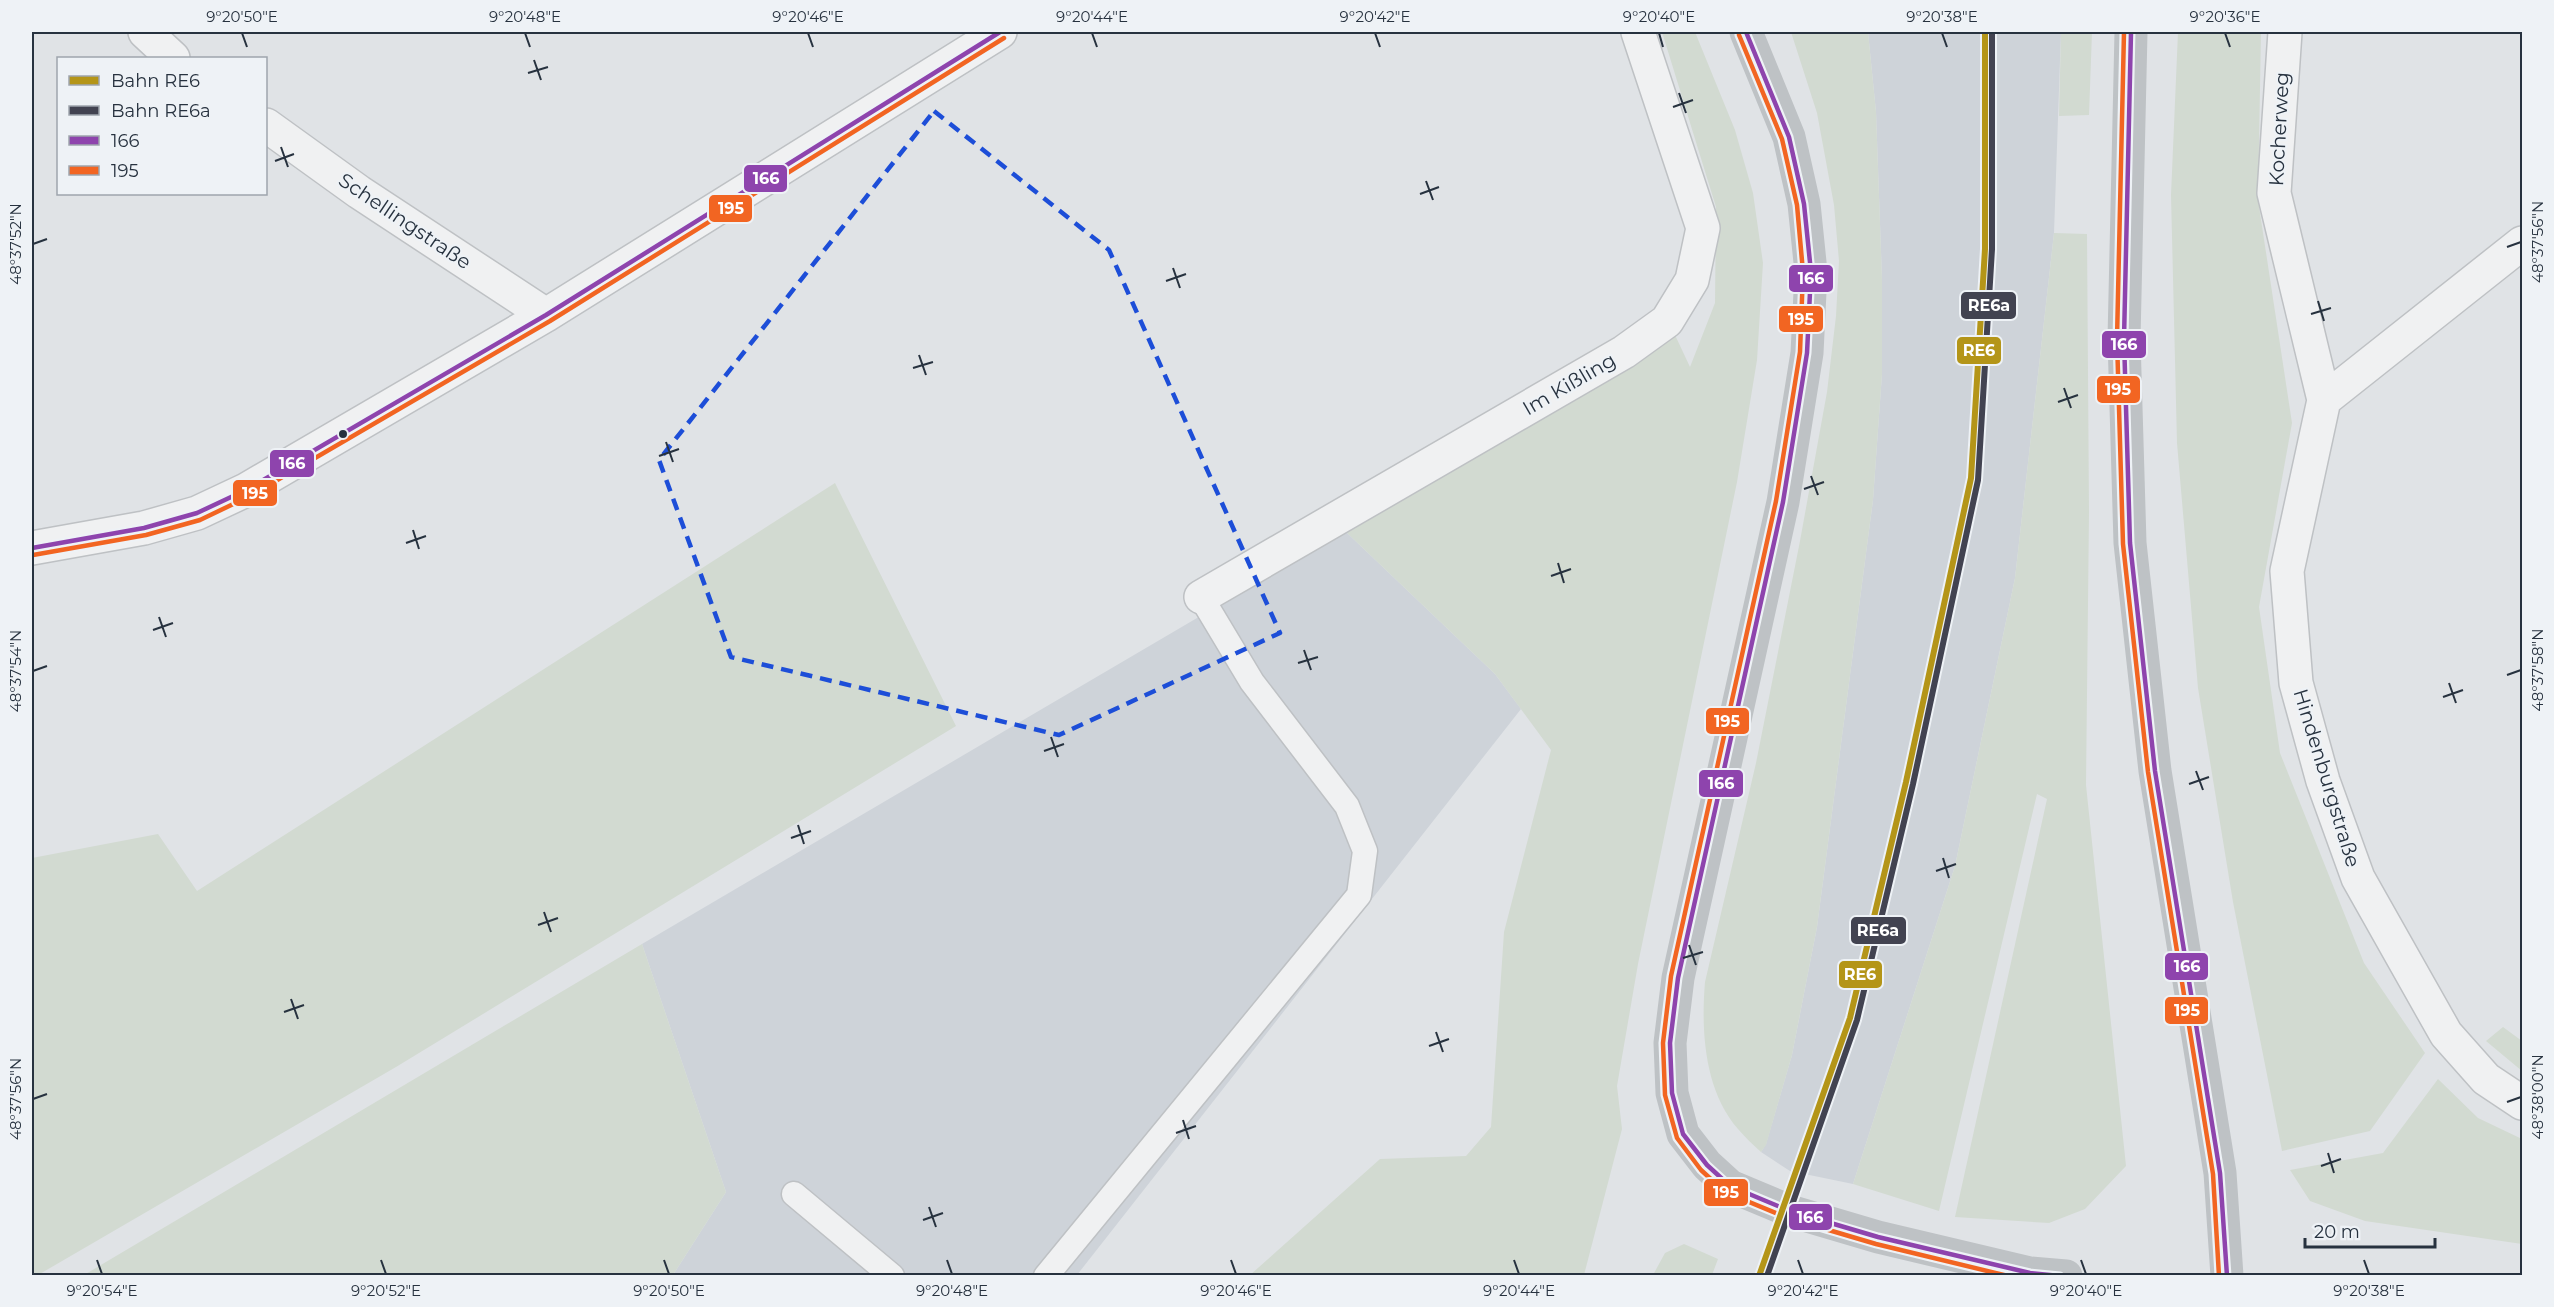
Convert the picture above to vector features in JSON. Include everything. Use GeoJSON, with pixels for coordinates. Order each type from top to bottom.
{"type":"FeatureCollection","features":[{"type":"Feature","properties":{"kind":"street"},"geometry":{"type":"LineString","coordinates":[[145,32],[171,57]]}},
{"type":"Feature","properties":{"kind":"street"},"geometry":{"type":"LineString","coordinates":[[32,548],[144,528],[197,513],[246,490],[546,315],[1000,32]]}},
{"type":"Feature","properties":{"kind":"street","name":"Im Kißling"},"geometry":{"type":"LineString","coordinates":[[1201,597],[1624,352],[1667,321],[1692,280],[1703,228],[1638,32]]}},
{"type":"Feature","properties":{"kind":"street"},"geometry":{"type":"LineString","coordinates":[[1746,32],[1789,137],[1804,204],[1811,272],[1807,353],[1783,502],[1678,978],[1670,1043],[1672,1093],[1683,1134],[1707,1165],[1730,1186],[1790,1211],[1878,1237],[2030,1274],[2066,1275]]}},
{"type":"Feature","properties":{"kind":"street"},"geometry":{"type":"LineString","coordinates":[[2131,32],[2124,339],[2130,543],[2155,771],[2220,1173],[2227,1275]]}},
{"type":"Feature","properties":{"kind":"street","name":"Kocherweg"},"geometry":{"type":"LineString","coordinates":[[2285,32],[2274,193],[2324,400]]}},
{"type":"Feature","properties":{"kind":"street","name":"Schellingstraße"},"geometry":{"type":"LineString","coordinates":[[267,126],[359,192],[546,315]]}},
{"type":"Feature","properties":{"kind":"street"},"geometry":{"type":"LineString","coordinates":[[2324,400],[2523,243]]}},
{"type":"Feature","properties":{"kind":"street","name":"Hindenburgstraße"},"geometry":{"type":"LineString","coordinates":[[2324,400],[2287,571],[2296,683],[2323,781],[2358,878],[2446,1034],[2486,1079],[2523,1102]]}},
{"type":"Feature","properties":{"kind":"lane"},"geometry":{"type":"LineString","coordinates":[[1046,1275],[1359,895],[1365,851],[1347,806],[1252,682],[1201,597]]}},
{"type":"Feature","properties":{"kind":"lane"},"geometry":{"type":"LineString","coordinates":[[794,1194],[892,1275]]}},
{"type":"Feature","properties":{"kind":"highlighted area"},"geometry":{"type":"Polygon","coordinates":[[[934,111],[1109,250],[1280,633],[1059,735],[731,657],[659,460],[934,111]]]}},
{"type":"Feature","properties":{"kind":"shaded area"},"geometry":{"type":"Polygon","coordinates":[[[1662,32],[1695,32],[1735,130],[1753,193],[1763,263],[1757,360],[1737,482],[1638,964],[1617,1086],[1622,1129],[1584,1275],[1249,1276],[1380,1159],[1466,1156],[1491,1127],[1504,932],[1551,750],[1495,674],[1345,531],[1675,335],[1690,367],[1715,303],[1716,207],[1662,32]]]}},
{"type":"Feature","properties":{"kind":"shaded area"},"geometry":{"type":"Polygon","coordinates":[[[1791,32],[1868,32],[1876,112],[1882,279],[1882,374],[1873,500],[1817,927],[1792,1055],[1766,1145],[1761,1152],[1738,1129],[1718,1096],[1707,1059],[1704,1000],[1705,982],[1756,763],[1800,541],[1827,392],[1836,316],[1839,261],[1834,205],[1817,113],[1791,32]]]}},
{"type":"Feature","properties":{"kind":"shaded area"},"geometry":{"type":"Polygon","coordinates":[[[1868,32],[2061,32],[2054,233],[2015,578],[1955,866],[1853,1184],[1790,1171],[1761,1152],[1766,1144],[1792,1055],[1817,927],[1873,500],[1882,374],[1882,279],[1876,112],[1868,32]]]}},
{"type":"Feature","properties":{"kind":"shaded area"},"geometry":{"type":"Polygon","coordinates":[[[2061,32],[2092,32],[2089,115],[2059,116],[2061,32]]]}},
{"type":"Feature","properties":{"kind":"shaded area"},"geometry":{"type":"Polygon","coordinates":[[[2178,32],[2261,32],[2258,200],[2292,423],[2259,607],[2280,753],[2364,963],[2425,1053],[2370,1131],[2282,1151],[2233,902],[2198,688],[2177,443],[2171,195],[2178,32]]]}},
{"type":"Feature","properties":{"kind":"shaded area"},"geometry":{"type":"Polygon","coordinates":[[[2054,233],[2087,234],[2089,512],[2086,785],[2126,1166],[2085,1209],[2049,1223],[1955,1217],[2047,799],[2037,794],[1939,1211],[1853,1184],[1955,866],[2015,578],[2054,233]]]}},
{"type":"Feature","properties":{"kind":"shaded area"},"geometry":{"type":"Polygon","coordinates":[[[835,483],[956,726],[396,1067],[38,1275],[32,1275],[32,858],[158,834],[197,891],[835,483]]]}},
{"type":"Feature","properties":{"kind":"shaded area"},"geometry":{"type":"Polygon","coordinates":[[[1345,531],[1495,674],[1521,709],[1077,1275],[673,1275],[726,1192],[642,944],[1345,531]]]}},
{"type":"Feature","properties":{"kind":"shaded area"},"geometry":{"type":"Polygon","coordinates":[[[642,944],[726,1192],[673,1275],[84,1275],[642,944]]]}},
{"type":"Feature","properties":{"kind":"shaded area"},"geometry":{"type":"Polygon","coordinates":[[[2503,1027],[2522,1041],[2522,1071],[2486,1041],[2503,1027]]]}},
{"type":"Feature","properties":{"kind":"shaded area"},"geometry":{"type":"Polygon","coordinates":[[[2438,1079],[2478,1118],[2522,1139],[2522,1244],[2365,1221],[2310,1201],[2290,1170],[2383,1153],[2438,1079]]]}},
{"type":"Feature","properties":{"kind":"shaded area"},"geometry":{"type":"Polygon","coordinates":[[[1684,1244],[1718,1259],[1712,1275],[1653,1275],[1665,1253],[1684,1244]]]}},
{"type":"Feature","properties":{"kind":"rail line","name":"RE6"},"geometry":{"type":"LineString","coordinates":[[1759,1276],[1850,1018],[1906,782],[1971,478],[1985,249],[1985,32]]}},
{"type":"Feature","properties":{"kind":"rail line","name":"RE6a"},"geometry":{"type":"LineString","coordinates":[[1767,1276],[1857,1020],[1913,784],[1978,480],[1992,249],[1992,32]]}},
{"type":"Feature","properties":{"kind":"transit line","name":"166"},"geometry":{"type":"LineString","coordinates":[[32,548],[144,528],[197,513],[246,490],[546,315],[1000,32]]}},
{"type":"Feature","properties":{"kind":"transit line","name":"166"},"geometry":{"type":"LineString","coordinates":[[1746,32],[1789,137],[1804,204],[1811,272],[1807,353],[1783,502],[1678,978],[1670,1043],[1672,1093],[1683,1134],[1707,1165],[1730,1186],[1790,1211],[1878,1237],[2030,1273],[2060,1276]]}},
{"type":"Feature","properties":{"kind":"transit line","name":"195"},"geometry":{"type":"LineString","coordinates":[[2124,32],[2117,339],[2123,544],[2148,772],[2213,1174],[2219,1276]]}},
{"type":"Feature","properties":{"kind":"transit line","name":"166"},"geometry":{"type":"LineString","coordinates":[[2131,32],[2124,339],[2130,543],[2155,771],[2220,1173],[2227,1276]]}},
{"type":"Feature","properties":{"kind":"transit line","name":"195"},"geometry":{"type":"LineString","coordinates":[[1739,35],[1782,139],[1797,205],[1803,272],[1800,352],[1776,501],[1671,976],[1663,1043],[1665,1095],[1677,1138],[1701,1170],[1725,1192],[1788,1218],[1876,1244],[2008,1276]]}},
{"type":"Feature","properties":{"kind":"transit line","name":"195"},"geometry":{"type":"LineString","coordinates":[[33,555],[146,535],[200,520],[250,496],[550,321],[1004,38]]}}]}
